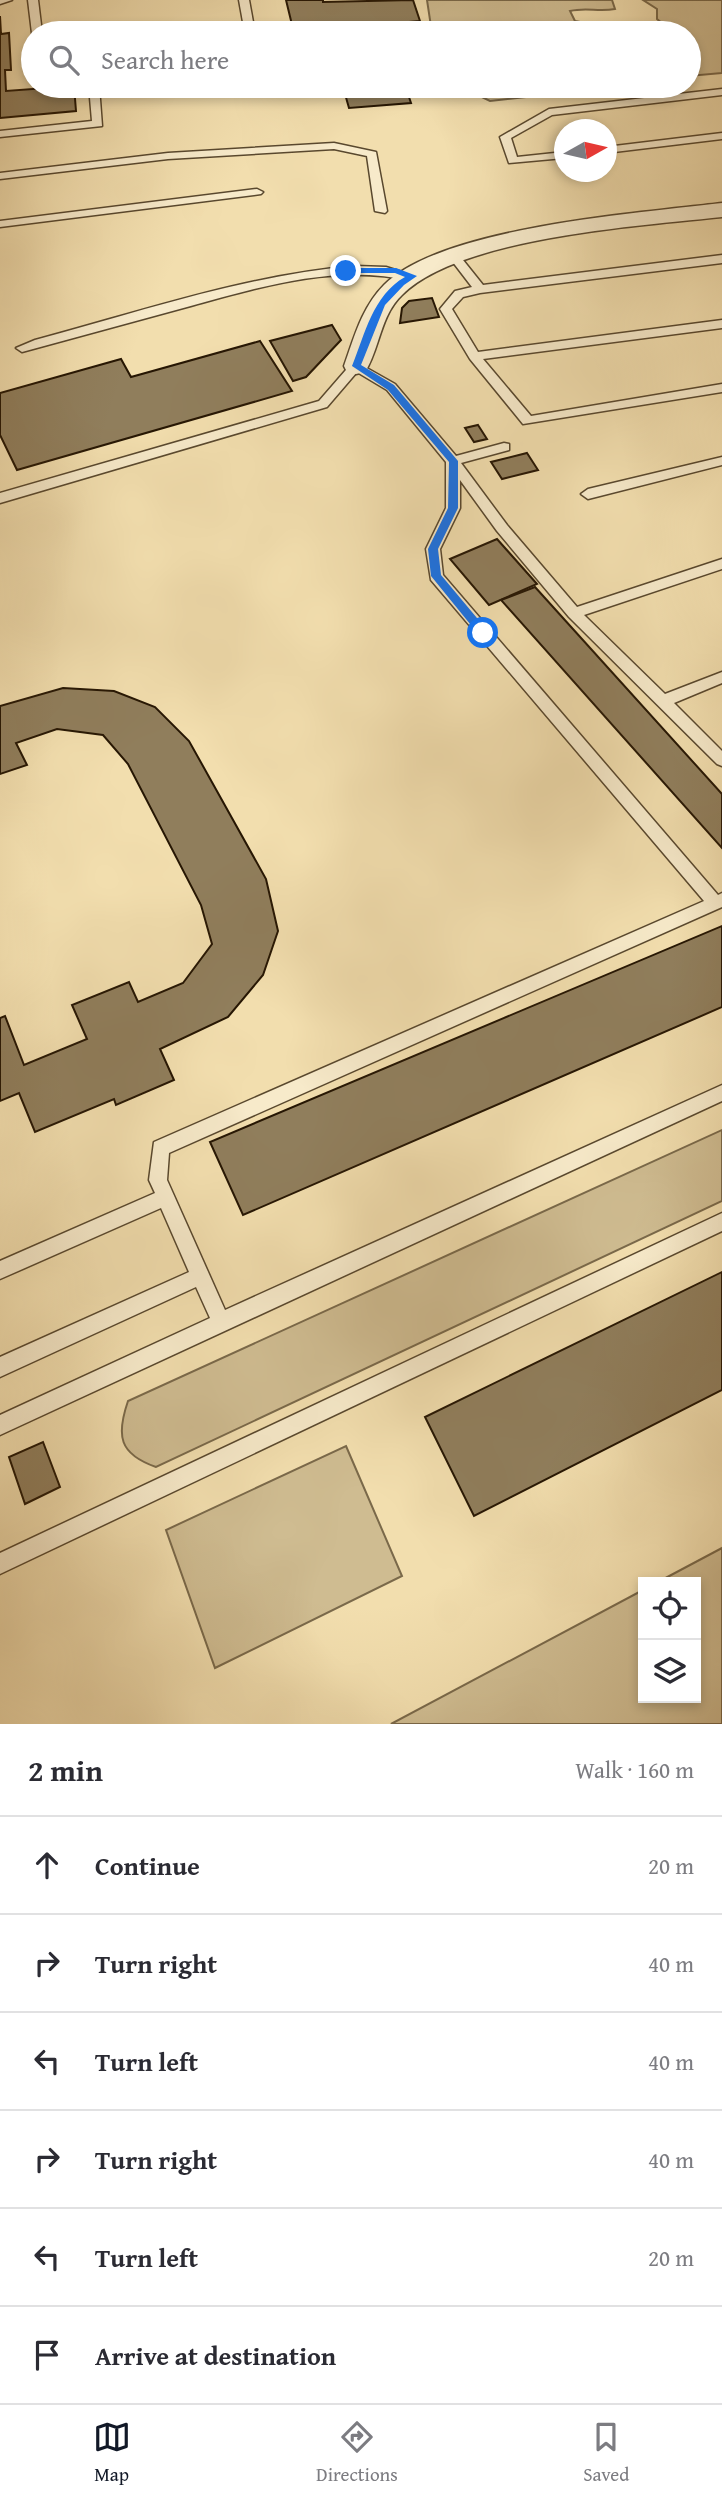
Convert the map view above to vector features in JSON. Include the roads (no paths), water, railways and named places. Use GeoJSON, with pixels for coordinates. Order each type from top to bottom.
{"type":"FeatureCollection","features":[{"type":"Feature","properties":{"kind":"street"},"geometry":{"type":"LineString","coordinates":[[356,366],[381,304],[401,283],[412,276],[455,257],[537,233],[722,210]]}},
{"type":"Feature","properties":{"kind":"lane"},"geometry":{"type":"LineString","coordinates":[[0,1],[7,0]]}},
{"type":"Feature","properties":{"kind":"lane"},"geometry":{"type":"LineString","coordinates":[[33,0],[36,21]]}},
{"type":"Feature","properties":{"kind":"lane"},"geometry":{"type":"LineString","coordinates":[[244,0],[248,21]]}},
{"type":"Feature","properties":{"kind":"lane"},"geometry":{"type":"LineString","coordinates":[[701,94],[722,92]]}},
{"type":"Feature","properties":{"kind":"lane"},"geometry":{"type":"LineString","coordinates":[[0,134],[98,124],[95,98]]}},
{"type":"Feature","properties":{"kind":"lane"},"geometry":{"type":"LineString","coordinates":[[554,156],[513,161],[505,136],[549,112],[670,98]]}},
{"type":"Feature","properties":{"kind":"lane"},"geometry":{"type":"LineString","coordinates":[[617,149],[722,136]]}},
{"type":"Feature","properties":{"kind":"lane"},"geometry":{"type":"LineString","coordinates":[[0,176],[168,156],[334,146],[372,154],[381,211]]}},
{"type":"Feature","properties":{"kind":"lane"},"geometry":{"type":"LineString","coordinates":[[0,224],[257,191]]}},
{"type":"Feature","properties":{"kind":"lane"},"geometry":{"type":"LineString","coordinates":[[455,257],[480,289]]}},
{"type":"Feature","properties":{"kind":"lane"},"geometry":{"type":"LineString","coordinates":[[722,259],[480,289],[459,294],[446,310],[474,356],[528,421],[722,388]]}},
{"type":"Feature","properties":{"kind":"lane"},"geometry":{"type":"LineString","coordinates":[[22,348],[236,290],[320,273],[396,271],[412,276]]}},
{"type":"Feature","properties":{"kind":"lane"},"geometry":{"type":"LineString","coordinates":[[474,356],[722,324]]}},
{"type":"Feature","properties":{"kind":"lane"},"geometry":{"type":"LineString","coordinates":[[0,498],[323,404],[356,366],[391,387],[453,461],[502,528],[575,612],[722,760]]}},
{"type":"Feature","properties":{"kind":"lane"},"geometry":{"type":"LineString","coordinates":[[453,461],[504,447]]}},
{"type":"Feature","properties":{"kind":"lane"},"geometry":{"type":"LineString","coordinates":[[221,1322],[159,1180],[160,1148],[718,901],[436,576],[433,549],[453,508],[453,461]]}},
{"type":"Feature","properties":{"kind":"lane"},"geometry":{"type":"LineString","coordinates":[[589,494],[722,461]]}},
{"type":"Feature","properties":{"kind":"lane"},"geometry":{"type":"LineString","coordinates":[[575,612],[722,564]]}},
{"type":"Feature","properties":{"kind":"lane"},"geometry":{"type":"LineString","coordinates":[[663,701],[722,677]]}},
{"type":"Feature","properties":{"kind":"lane"},"geometry":{"type":"LineString","coordinates":[[0,1425],[722,1093]]}},
{"type":"Feature","properties":{"kind":"lane"},"geometry":{"type":"LineString","coordinates":[[0,1270],[166,1198]]}},
{"type":"Feature","properties":{"kind":"lane"},"geometry":{"type":"LineString","coordinates":[[0,1564],[722,1222]]}},
{"type":"Feature","properties":{"kind":"lane"},"geometry":{"type":"LineString","coordinates":[[0,1367],[201,1276]]}}]}
